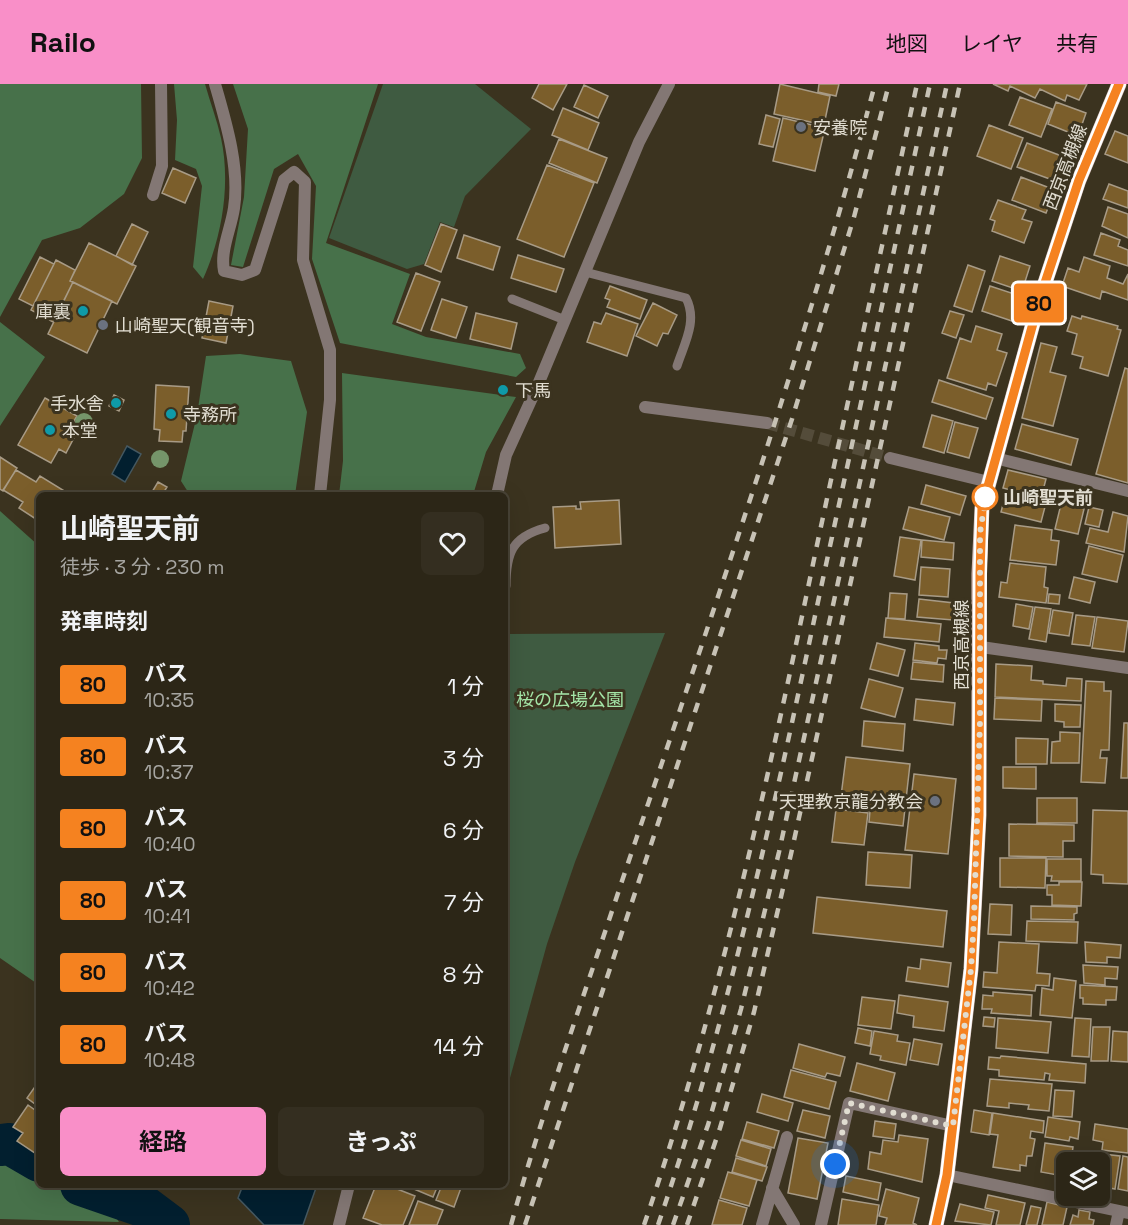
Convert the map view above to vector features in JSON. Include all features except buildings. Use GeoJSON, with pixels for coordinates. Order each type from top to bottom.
{"type":"FeatureCollection","features":[{"type":"Feature","properties":{"kind":"main road","name":"西京高槻線"},"geometry":{"type":"LineString","coordinates":[[936,1225],[947,1175],[972,957],[979,815],[980,533],[995,458],[1040,298],[1079,180],[1119,84]]}},
{"type":"Feature","properties":{"kind":"street"},"geometry":{"type":"LineString","coordinates":[[153,195],[162,166],[161,84]]}},
{"type":"Feature","properties":{"kind":"street"},"geometry":{"type":"LineString","coordinates":[[215,84],[231,138],[235,206],[222,261],[224,272],[242,275],[255,270],[285,180],[294,172],[305,182],[303,260],[330,350],[330,399],[320,492]]}},
{"type":"Feature","properties":{"kind":"street"},"geometry":{"type":"LineString","coordinates":[[498,492],[506,455],[639,142],[669,84]]}},
{"type":"Feature","properties":{"kind":"street"},"geometry":{"type":"LineString","coordinates":[[645,407],[767,423]]}},
{"type":"Feature","properties":{"kind":"street"},"geometry":{"type":"LineString","coordinates":[[890,458],[989,482]]}},
{"type":"Feature","properties":{"kind":"street"},"geometry":{"type":"LineString","coordinates":[[995,458],[1128,491]]}},
{"type":"Feature","properties":{"kind":"street"},"geometry":{"type":"LineString","coordinates":[[981,647],[1128,668]]}},
{"type":"Feature","properties":{"kind":"street"},"geometry":{"type":"LineString","coordinates":[[821,1225],[849,1103],[953,1126]]}},
{"type":"Feature","properties":{"kind":"street"},"geometry":{"type":"LineString","coordinates":[[762,1225],[787,1137]]}},
{"type":"Feature","properties":{"kind":"street"},"geometry":{"type":"LineString","coordinates":[[947,1175],[1124,1212],[1116,1225]]}},
{"type":"Feature","properties":{"kind":"street"},"geometry":{"type":"LineString","coordinates":[[339,1225],[348,1188]]}},
{"type":"Feature","properties":{"kind":"street"},"geometry":{"type":"LineString","coordinates":[[772,1188],[794,1225]]}},
{"type":"Feature","properties":{"kind":"lane"},"geometry":{"type":"LineString","coordinates":[[585,272],[686,298],[692,310],[692,322],[677,366]]}},
{"type":"Feature","properties":{"kind":"lane"},"geometry":{"type":"LineString","coordinates":[[512,299],[565,320]]}},
{"type":"Feature","properties":{"kind":"lane"},"geometry":{"type":"LineString","coordinates":[[508,549],[520,539],[545,528]]}},
{"type":"Feature","properties":{"kind":"green space"},"geometry":{"type":"Polygon","coordinates":[[[0,84],[141,84],[142,158],[124,194],[80,228],[42,240],[0,317],[0,84]]]}},
{"type":"Feature","properties":{"kind":"green space"},"geometry":{"type":"Polygon","coordinates":[[[174,84],[205,84],[224,156],[225,192],[220,228],[203,279],[193,267],[202,186],[196,169],[175,160],[177,120],[174,84]]]}},
{"type":"Feature","properties":{"kind":"green space"},"geometry":{"type":"Polygon","coordinates":[[[233,84],[378,84],[326,243],[410,274],[392,324],[426,337],[520,354],[526,368],[516,377],[340,343],[312,259],[316,186],[298,154],[274,169],[243,267],[231,265],[244,197],[248,129],[233,84]]]}},
{"type":"Feature","properties":{"kind":"green space"},"geometry":{"type":"Polygon","coordinates":[[[383,84],[475,84],[531,129],[465,196],[454,227],[440,222],[424,264],[407,269],[329,238],[383,84]]]}},
{"type":"Feature","properties":{"kind":"green space"},"geometry":{"type":"Polygon","coordinates":[[[0,322],[45,357],[0,426],[0,322]]]}},
{"type":"Feature","properties":{"kind":"green space"},"geometry":{"type":"Polygon","coordinates":[[[240,354],[291,361],[307,412],[295,492],[188,492],[181,481],[197,415],[206,356],[240,354]]]}},
{"type":"Feature","properties":{"kind":"green space"},"geometry":{"type":"Polygon","coordinates":[[[342,373],[516,397],[486,452],[474,492],[339,492],[343,461],[342,373]]]}},
{"type":"Feature","properties":{"kind":"green space"},"geometry":{"type":"Polygon","coordinates":[[[0,511],[36,543],[36,983],[0,958],[0,511]]]}},
{"type":"Feature","properties":{"kind":"green space","name":"桜の広場公園"},"geometry":{"type":"Polygon","coordinates":[[[665,633],[575,862],[547,944],[510,1078],[508,1078],[508,634],[665,633]]]}},
{"type":"Feature","properties":{"kind":"green space"},"geometry":{"type":"Polygon","coordinates":[[[0,1136],[36,1161],[36,1188],[85,1190],[102,1201],[119,1222],[0,1219],[0,1136]]]}},
{"type":"Feature","properties":{"kind":"water"},"geometry":{"type":"Polygon","coordinates":[[[127,446],[141,454],[125,482],[112,474],[127,446]]]}},
{"type":"Feature","properties":{"kind":"water"},"geometry":{"type":"Polygon","coordinates":[[[242,1188],[316,1188],[303,1225],[264,1225],[238,1198],[242,1188]]]}},
{"type":"Feature","properties":{"kind":"waterway"},"geometry":{"type":"LineString","coordinates":[[0,1145],[10,1144],[36,1159]]}},
{"type":"Feature","properties":{"kind":"waterway"},"geometry":{"type":"LineString","coordinates":[[90,1188],[145,1207],[169,1225]]}},
{"type":"Feature","properties":{"kind":"tunnel"},"geometry":{"type":"LineString","coordinates":[[767,423],[890,458]]}},
{"type":"Feature","properties":{"kind":"railway"},"geometry":{"type":"LineString","coordinates":[[511,1225],[550,1096],[787,385],[875,84]]}},
{"type":"Feature","properties":{"kind":"railway"},"geometry":{"type":"LineString","coordinates":[[525,1225],[792,419],[854,217],[889,84]]}},
{"type":"Feature","properties":{"kind":"railway"},"geometry":{"type":"LineString","coordinates":[[644,1225],[696,1057],[741,888],[917,84]]}},
{"type":"Feature","properties":{"kind":"railway"},"geometry":{"type":"LineString","coordinates":[[658,1225],[728,992],[767,835],[930,84]]}},
{"type":"Feature","properties":{"kind":"railway"},"geometry":{"type":"LineString","coordinates":[[673,1225],[708,1125],[741,1009],[779,852],[947,84]]}},
{"type":"Feature","properties":{"kind":"railway"},"geometry":{"type":"LineString","coordinates":[[687,1225],[720,1128],[754,1012],[791,854],[960,84]]}},
{"type":"Feature","properties":{"kind":"bus line","name":"80"},"geometry":{"type":"LineString","coordinates":[[936,1225],[947,1175],[971,969],[979,815],[982,508],[1040,298],[1079,180],[1119,84]]}},
{"type":"Feature","properties":{"kind":"place","name":"安養院"},"geometry":{"type":"Point","coordinates":[801,127]}},
{"type":"Feature","properties":{"kind":"place","name":"庫裏"},"geometry":{"type":"Point","coordinates":[83,311]}},
{"type":"Feature","properties":{"kind":"place","name":"山崎聖天(観音寺)"},"geometry":{"type":"Point","coordinates":[103,325]}},
{"type":"Feature","properties":{"kind":"place","name":"下馬"},"geometry":{"type":"Point","coordinates":[503,390]}},
{"type":"Feature","properties":{"kind":"place","name":"手水舎"},"geometry":{"type":"Point","coordinates":[116,403]}},
{"type":"Feature","properties":{"kind":"place","name":"寺務所"},"geometry":{"type":"Point","coordinates":[171,414]}},
{"type":"Feature","properties":{"kind":"place","name":"本堂"},"geometry":{"type":"Point","coordinates":[50,430]}},
{"type":"Feature","properties":{"kind":"place","name":"山崎聖天前"},"geometry":{"type":"Point","coordinates":[985,497]}},
{"type":"Feature","properties":{"kind":"place","name":"天理教京龍分教会"},"geometry":{"type":"Point","coordinates":[935,801]}},
{"type":"Feature","properties":{"kind":"route"},"geometry":{"type":"LineString","coordinates":[[835,1164],[849,1103],[953,1126],[971,969],[975,898],[979,815],[980,533],[982,508],[986,495],[985,497]]}}]}
